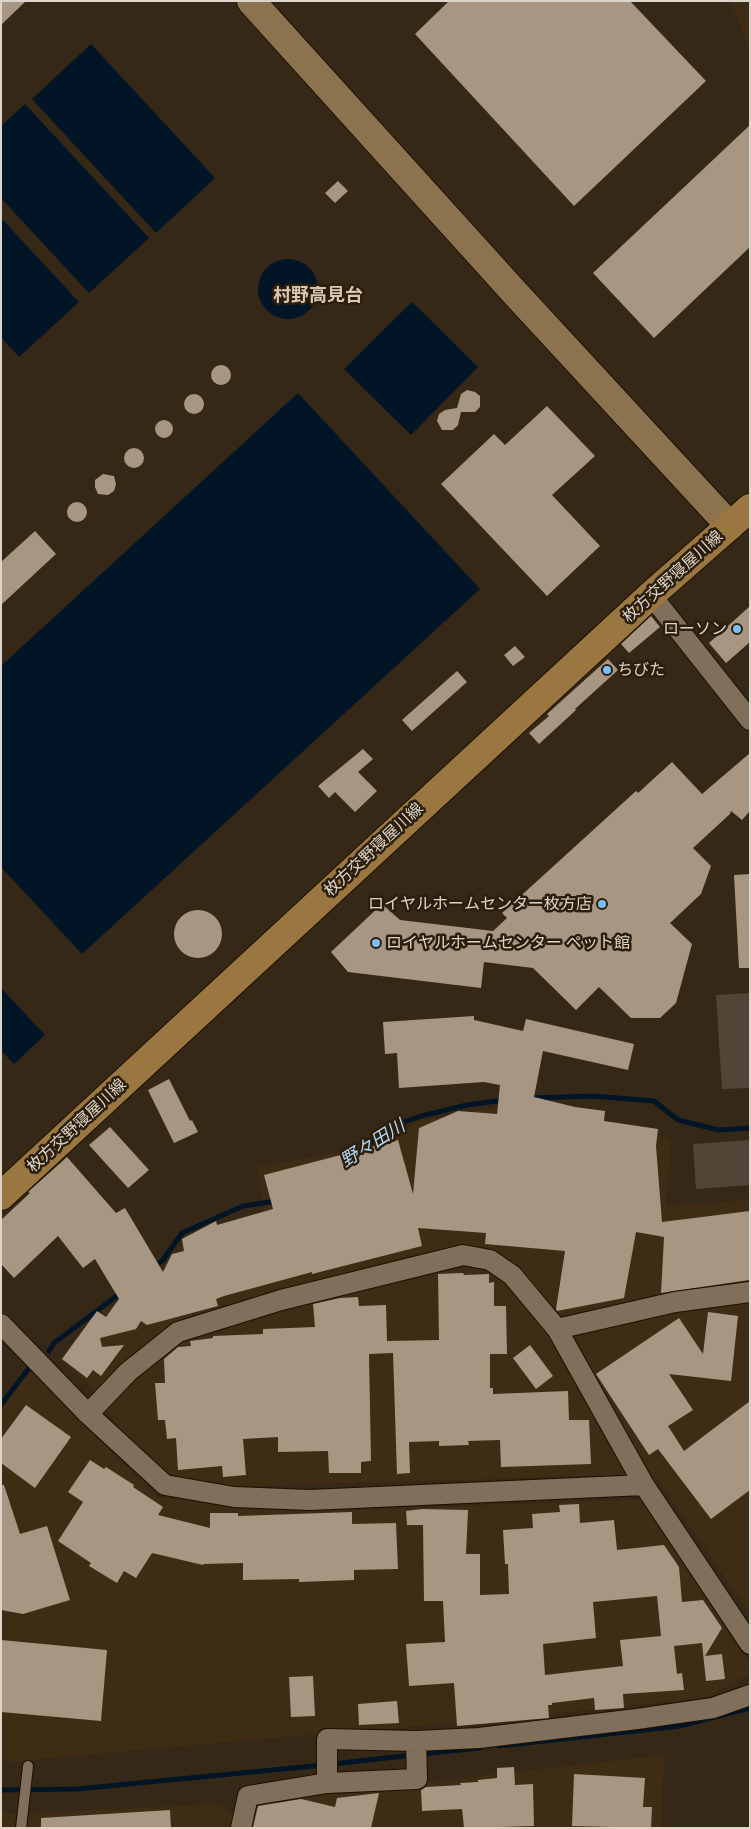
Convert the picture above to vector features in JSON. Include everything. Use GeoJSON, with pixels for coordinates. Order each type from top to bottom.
{"type":"FeatureCollection","features":[{"type":"Feature","properties":{"kind":"main road","name":"枚方交野寝屋川線"},"geometry":{"type":"LineString","coordinates":[[1,1196],[650,595],[750,508]]}},
{"type":"Feature","properties":{"kind":"street"},"geometry":{"type":"LineString","coordinates":[[251,1],[514,293],[730,526]]}},
{"type":"Feature","properties":{"kind":"street"},"geometry":{"type":"LineString","coordinates":[[650,595],[750,720]]}},
{"type":"Feature","properties":{"kind":"street"},"geometry":{"type":"LineString","coordinates":[[88,1414],[128,1372],[178,1332],[281,1300],[463,1255],[490,1260],[512,1275],[557,1329],[644,1485],[750,1644]]}},
{"type":"Feature","properties":{"kind":"street"},"geometry":{"type":"LineString","coordinates":[[557,1329],[675,1302],[750,1292]]}},
{"type":"Feature","properties":{"kind":"street"},"geometry":{"type":"LineString","coordinates":[[1,1324],[88,1414],[165,1485],[234,1497],[310,1500],[644,1485]]}},
{"type":"Feature","properties":{"kind":"street"},"geometry":{"type":"LineString","coordinates":[[327,1779],[326,1739],[416,1744],[479,1738],[713,1708],[750,1695]]}},
{"type":"Feature","properties":{"kind":"street"},"geometry":{"type":"LineString","coordinates":[[241,1828],[248,1796],[327,1779],[417,1779],[416,1744]]}},
{"type":"Feature","properties":{"kind":"lane"},"geometry":{"type":"LineString","coordinates":[[21,1828],[28,1766]]}},
{"type":"Feature","properties":{"kind":"shaded area"},"geometry":{"type":"Polygon","coordinates":[[[727,1],[750,1],[750,49],[737,18],[727,1]]]}},
{"type":"Feature","properties":{"kind":"shaded area"},"geometry":{"type":"Polygon","coordinates":[[[750,993],[750,1088],[722,1089],[716,995],[750,993]]]}},
{"type":"Feature","properties":{"kind":"shaded area"},"geometry":{"type":"Polygon","coordinates":[[[499,1107],[671,1139],[666,1206],[750,1200],[750,1614],[658,1480],[589,1476],[218,1487],[167,1475],[122,1433],[90,1385],[59,1360],[106,1301],[111,1308],[159,1281],[182,1245],[212,1231],[266,1221],[257,1167],[379,1145],[419,1121],[499,1107]]]}},
{"type":"Feature","properties":{"kind":"shaded area"},"geometry":{"type":"Polygon","coordinates":[[[750,1140],[750,1185],[696,1189],[693,1144],[750,1140]]]}},
{"type":"Feature","properties":{"kind":"shaded area"},"geometry":{"type":"Polygon","coordinates":[[[31,1372],[158,1497],[355,1510],[641,1499],[750,1665],[750,1674],[704,1698],[461,1723],[8,1762],[1,1761],[1,1403],[31,1372]]]}},
{"type":"Feature","properties":{"kind":"shaded area"},"geometry":{"type":"Polygon","coordinates":[[[664,1755],[661,1828],[248,1828],[254,1802],[664,1755]]]}},
{"type":"Feature","properties":{"kind":"shaded area"},"geometry":{"type":"Polygon","coordinates":[[[220,1804],[234,1816],[231,1828],[1,1828],[1,1811],[15,1814],[220,1804]]]}},
{"type":"Feature","properties":{"kind":"water"},"geometry":{"type":"Polygon","coordinates":[[[91,44],[215,178],[156,233],[32,99],[91,44]]]}},
{"type":"Feature","properties":{"kind":"water"},"geometry":{"type":"Polygon","coordinates":[[[25,104],[149,238],[89,293],[1,198],[1,126],[25,104]]]}},
{"type":"Feature","properties":{"kind":"water"},"geometry":{"type":"Polygon","coordinates":[[[1,218],[79,302],[19,357],[1,337],[1,218]]]}},
{"type":"Feature","properties":{"kind":"water"},"geometry":{"type":"Polygon","coordinates":[[[288,259],[304,264],[309,268],[313,273],[318,289],[313,305],[309,310],[304,314],[288,319],[272,314],[267,310],[263,305],[258,289],[263,273],[267,268],[272,264],[288,259]]]}},
{"type":"Feature","properties":{"kind":"water"},"geometry":{"type":"Polygon","coordinates":[[[412,302],[478,367],[411,435],[344,369],[412,302]]]}},
{"type":"Feature","properties":{"kind":"water"},"geometry":{"type":"Polygon","coordinates":[[[298,393],[480,589],[82,954],[1,867],[1,666],[298,393]]]}},
{"type":"Feature","properties":{"kind":"water"},"geometry":{"type":"Polygon","coordinates":[[[1,988],[45,1035],[14,1064],[1,1050],[1,988]]]}},
{"type":"Feature","properties":{"kind":"building"},"geometry":{"type":"Polygon","coordinates":[[[1,1],[26,1],[1,25],[1,1]]]}},
{"type":"Feature","properties":{"kind":"building"},"geometry":{"type":"Polygon","coordinates":[[[449,1],[630,1],[706,81],[574,206],[415,34],[449,1]]]}},
{"type":"Feature","properties":{"kind":"building"},"geometry":{"type":"Polygon","coordinates":[[[750,125],[750,247],[654,338],[593,273],[750,125]]]}},
{"type":"Feature","properties":{"kind":"building"},"geometry":{"type":"Polygon","coordinates":[[[338,181],[348,191],[335,203],[325,193],[338,181]]]}},
{"type":"Feature","properties":{"kind":"building"},"geometry":{"type":"Polygon","coordinates":[[[221,365],[228,368],[231,375],[228,382],[221,385],[214,382],[211,375],[214,368],[221,365]]]}},
{"type":"Feature","properties":{"kind":"building"},"geometry":{"type":"Polygon","coordinates":[[[467,390],[475,392],[480,396],[480,407],[475,412],[461,412],[458,425],[453,430],[442,430],[437,421],[439,414],[445,410],[457,408],[461,394],[467,390]]]}},
{"type":"Feature","properties":{"kind":"building"},"geometry":{"type":"Polygon","coordinates":[[[194,394],[201,397],[204,404],[201,411],[194,414],[187,411],[184,404],[187,397],[194,394]]]}},
{"type":"Feature","properties":{"kind":"building"},"geometry":{"type":"Polygon","coordinates":[[[547,406],[595,456],[552,495],[600,546],[547,596],[441,484],[494,434],[505,445],[547,406]]]}},
{"type":"Feature","properties":{"kind":"building"},"geometry":{"type":"Polygon","coordinates":[[[160,420],[168,420],[173,425],[171,436],[160,438],[155,433],[155,425],[160,420]]]}},
{"type":"Feature","properties":{"kind":"building"},"geometry":{"type":"Polygon","coordinates":[[[134,448],[141,451],[144,458],[141,465],[134,468],[127,465],[124,458],[127,451],[134,448]]]}},
{"type":"Feature","properties":{"kind":"building"},"geometry":{"type":"Polygon","coordinates":[[[103,474],[114,476],[116,484],[114,491],[108,495],[98,494],[95,487],[95,480],[103,474]]]}},
{"type":"Feature","properties":{"kind":"building"},"geometry":{"type":"Polygon","coordinates":[[[77,502],[84,505],[87,512],[84,519],[77,522],[70,519],[67,512],[70,505],[77,502]]]}},
{"type":"Feature","properties":{"kind":"building"},"geometry":{"type":"Polygon","coordinates":[[[35,531],[56,554],[1,605],[1,562],[35,531]]]}},
{"type":"Feature","properties":{"kind":"building","name":"ローソン"},"geometry":{"type":"Polygon","coordinates":[[[750,606],[750,642],[726,663],[709,643],[750,606]]]}},
{"type":"Feature","properties":{"kind":"building"},"geometry":{"type":"Polygon","coordinates":[[[651,616],[660,627],[629,653],[621,644],[651,616]]]}},
{"type":"Feature","properties":{"kind":"building"},"geometry":{"type":"Polygon","coordinates":[[[515,646],[525,657],[513,666],[504,655],[515,646]]]}},
{"type":"Feature","properties":{"kind":"building"},"geometry":{"type":"Polygon","coordinates":[[[608,659],[618,670],[539,744],[529,733],[549,716],[547,714],[608,659]]]}},
{"type":"Feature","properties":{"kind":"building"},"geometry":{"type":"Polygon","coordinates":[[[457,671],[467,682],[412,731],[402,720],[457,671]]]}},
{"type":"Feature","properties":{"kind":"building"},"geometry":{"type":"Polygon","coordinates":[[[363,749],[373,759],[358,772],[377,791],[355,812],[335,792],[329,798],[318,786],[363,749]]]}},
{"type":"Feature","properties":{"kind":"building","name":"ロイヤルホームセンター枚方店"},"geometry":{"type":"Polygon","coordinates":[[[750,753],[750,811],[742,820],[731,811],[693,848],[711,866],[701,894],[670,923],[692,944],[676,1003],[660,1018],[631,1018],[599,987],[576,1010],[533,968],[484,962],[481,988],[348,972],[331,952],[382,904],[400,920],[493,931],[507,918],[502,913],[636,791],[638,793],[672,762],[702,794],[750,753]]]}},
{"type":"Feature","properties":{"kind":"building"},"geometry":{"type":"Polygon","coordinates":[[[750,874],[750,968],[739,968],[734,875],[750,874]]]}},
{"type":"Feature","properties":{"kind":"building"},"geometry":{"type":"Polygon","coordinates":[[[193,910],[203,910],[215,917],[222,929],[222,939],[215,951],[203,958],[193,958],[185,954],[178,947],[174,939],[174,929],[178,921],[185,914],[193,910]]]}},
{"type":"Feature","properties":{"kind":"building"},"geometry":{"type":"Polygon","coordinates":[[[474,1016],[474,1020],[523,1031],[526,1019],[634,1044],[628,1070],[543,1051],[534,1097],[575,1107],[605,1111],[604,1121],[658,1129],[656,1146],[662,1222],[750,1211],[749,1280],[661,1293],[664,1237],[636,1232],[624,1298],[557,1311],[565,1251],[485,1244],[486,1233],[418,1228],[422,1246],[312,1274],[312,1272],[224,1296],[216,1299],[218,1306],[147,1325],[141,1321],[136,1329],[100,1338],[102,1347],[124,1345],[101,1376],[93,1370],[87,1378],[62,1359],[97,1311],[106,1317],[119,1299],[95,1259],[83,1268],[58,1236],[14,1278],[1,1264],[1,1220],[30,1193],[28,1192],[67,1157],[116,1213],[125,1208],[163,1272],[172,1254],[184,1251],[182,1239],[216,1221],[217,1225],[273,1209],[264,1175],[398,1140],[413,1194],[419,1128],[458,1111],[497,1114],[500,1085],[484,1082],[399,1088],[397,1053],[385,1054],[383,1022],[474,1016]]]}},
{"type":"Feature","properties":{"kind":"building"},"geometry":{"type":"Polygon","coordinates":[[[169,1079],[190,1121],[192,1120],[198,1132],[174,1143],[148,1090],[169,1079]]]}},
{"type":"Feature","properties":{"kind":"building"},"geometry":{"type":"Polygon","coordinates":[[[110,1127],[149,1170],[128,1188],[89,1145],[110,1127]]]}},
{"type":"Feature","properties":{"kind":"building"},"geometry":{"type":"Polygon","coordinates":[[[463,1273],[464,1275],[489,1274],[489,1283],[494,1282],[494,1306],[506,1306],[507,1354],[490,1354],[490,1388],[493,1388],[493,1394],[568,1391],[569,1420],[589,1420],[591,1464],[501,1467],[500,1440],[468,1441],[469,1445],[439,1446],[439,1441],[409,1442],[410,1473],[397,1474],[393,1353],[369,1354],[371,1461],[361,1462],[361,1473],[329,1473],[328,1451],[278,1452],[278,1437],[243,1439],[246,1475],[223,1477],[222,1466],[178,1470],[176,1438],[167,1439],[165,1420],[158,1420],[155,1383],[165,1383],[164,1359],[178,1347],[191,1346],[190,1341],[213,1338],[213,1336],[263,1334],[263,1329],[315,1327],[313,1304],[340,1298],[358,1297],[359,1306],[386,1305],[387,1341],[439,1340],[438,1274],[463,1273]]]}},
{"type":"Feature","properties":{"kind":"building"},"geometry":{"type":"Polygon","coordinates":[[[708,1312],[738,1316],[731,1381],[669,1374],[693,1410],[668,1426],[684,1451],[750,1401],[750,1490],[711,1519],[658,1449],[649,1455],[596,1374],[679,1318],[703,1354],[708,1312]]]}},
{"type":"Feature","properties":{"kind":"building"},"geometry":{"type":"Polygon","coordinates":[[[530,1345],[553,1376],[536,1389],[513,1358],[530,1345]]]}},
{"type":"Feature","properties":{"kind":"building"},"geometry":{"type":"Polygon","coordinates":[[[26,1405],[71,1437],[35,1488],[1,1463],[1,1439],[26,1405]]]}},
{"type":"Feature","properties":{"kind":"building"},"geometry":{"type":"Polygon","coordinates":[[[90,1460],[104,1469],[106,1467],[134,1485],[133,1487],[163,1507],[158,1515],[210,1528],[210,1513],[238,1513],[238,1516],[352,1512],[352,1524],[396,1523],[398,1569],[354,1570],[354,1580],[299,1582],[299,1579],[243,1580],[243,1563],[203,1565],[152,1553],[136,1578],[124,1571],[117,1583],[89,1566],[91,1563],[58,1541],[83,1502],[68,1492],[90,1460]]]}},
{"type":"Feature","properties":{"kind":"building"},"geometry":{"type":"Polygon","coordinates":[[[1,1485],[4,1485],[20,1534],[47,1526],[70,1600],[23,1614],[1,1610],[1,1485]]]}},
{"type":"Feature","properties":{"kind":"building"},"geometry":{"type":"Polygon","coordinates":[[[579,1504],[580,1523],[614,1520],[617,1550],[664,1545],[679,1567],[682,1602],[703,1600],[722,1628],[705,1656],[722,1654],[725,1679],[706,1681],[702,1643],[674,1646],[677,1674],[682,1673],[684,1690],[623,1694],[624,1708],[595,1710],[594,1698],[552,1703],[552,1705],[548,1705],[549,1718],[457,1726],[454,1683],[409,1686],[406,1644],[445,1642],[443,1601],[424,1601],[423,1525],[407,1525],[406,1511],[422,1509],[468,1510],[466,1554],[480,1554],[480,1595],[509,1594],[508,1564],[505,1564],[503,1530],[533,1528],[532,1514],[560,1512],[559,1505],[579,1504]],[[657,1596],[593,1602],[596,1638],[543,1644],[545,1675],[623,1666],[620,1640],[661,1636],[657,1596]]]}},
{"type":"Feature","properties":{"kind":"building"},"geometry":{"type":"Polygon","coordinates":[[[1,1640],[107,1650],[101,1721],[1,1712],[1,1640]]]}},
{"type":"Feature","properties":{"kind":"building"},"geometry":{"type":"Polygon","coordinates":[[[313,1676],[315,1716],[291,1717],[289,1677],[313,1676]]]}},
{"type":"Feature","properties":{"kind":"building"},"geometry":{"type":"Polygon","coordinates":[[[397,1701],[399,1723],[359,1725],[358,1704],[397,1701]]]}},
{"type":"Feature","properties":{"kind":"building"},"geometry":{"type":"Polygon","coordinates":[[[514,1767],[515,1785],[533,1784],[534,1826],[464,1828],[462,1809],[422,1811],[421,1790],[426,1787],[461,1785],[460,1783],[497,1778],[497,1768],[514,1767]]]}},
{"type":"Feature","properties":{"kind":"building"},"geometry":{"type":"Polygon","coordinates":[[[574,1774],[645,1778],[643,1807],[652,1807],[651,1828],[572,1826],[574,1774]]]}},
{"type":"Feature","properties":{"kind":"building"},"geometry":{"type":"Polygon","coordinates":[[[379,1793],[371,1828],[253,1827],[258,1806],[301,1799],[335,1807],[337,1798],[379,1793]]]}},
{"type":"Feature","properties":{"kind":"building"},"geometry":{"type":"Polygon","coordinates":[[[170,1810],[171,1828],[41,1828],[41,1818],[170,1810]]]}},
{"type":"Feature","properties":{"kind":"waterway","name":"野々田川"},"geometry":{"type":"LineString","coordinates":[[533,1098],[593,1096],[654,1101],[678,1120],[719,1130],[750,1128]]}},
{"type":"Feature","properties":{"kind":"waterway","name":"野々田川"},"geometry":{"type":"LineString","coordinates":[[353,1155],[398,1124],[421,1116],[467,1105],[505,1100]]}},
{"type":"Feature","properties":{"kind":"waterway","name":"野々田川"},"geometry":{"type":"LineString","coordinates":[[154,1267],[163,1260],[182,1233],[243,1206],[276,1201]]}},
{"type":"Feature","properties":{"kind":"waterway","name":"野々田川"},"geometry":{"type":"LineString","coordinates":[[49,1351],[54,1343],[122,1292]]}},
{"type":"Feature","properties":{"kind":"waterway","name":"野々田川"},"geometry":{"type":"LineString","coordinates":[[1,1405],[29,1368]]}},
{"type":"Feature","properties":{"kind":"waterway"},"geometry":{"type":"LineString","coordinates":[[499,1746],[680,1726],[750,1708]]}},
{"type":"Feature","properties":{"kind":"waterway"},"geometry":{"type":"LineString","coordinates":[[422,1754],[480,1748]]}},
{"type":"Feature","properties":{"kind":"waterway"},"geometry":{"type":"LineString","coordinates":[[332,1764],[413,1755]]}},
{"type":"Feature","properties":{"kind":"waterway"},"geometry":{"type":"LineString","coordinates":[[1,1790],[77,1789],[324,1765]]}},
{"type":"Feature","properties":{"kind":"place","name":"ローソン"},"geometry":{"type":"Point","coordinates":[737,629]}},
{"type":"Feature","properties":{"kind":"place","name":"ちびた"},"geometry":{"type":"Point","coordinates":[607,670]}},
{"type":"Feature","properties":{"kind":"place","name":"ロイヤルホームセンター枚方店"},"geometry":{"type":"Point","coordinates":[602,904]}},
{"type":"Feature","properties":{"kind":"place","name":"ロイヤルホームセンター ペット館"},"geometry":{"type":"Point","coordinates":[376,943]}},
{"type":"Feature","properties":{"kind":"district","name":"村野高見台"},"geometry":{"type":"Point","coordinates":[318,296]}}]}
